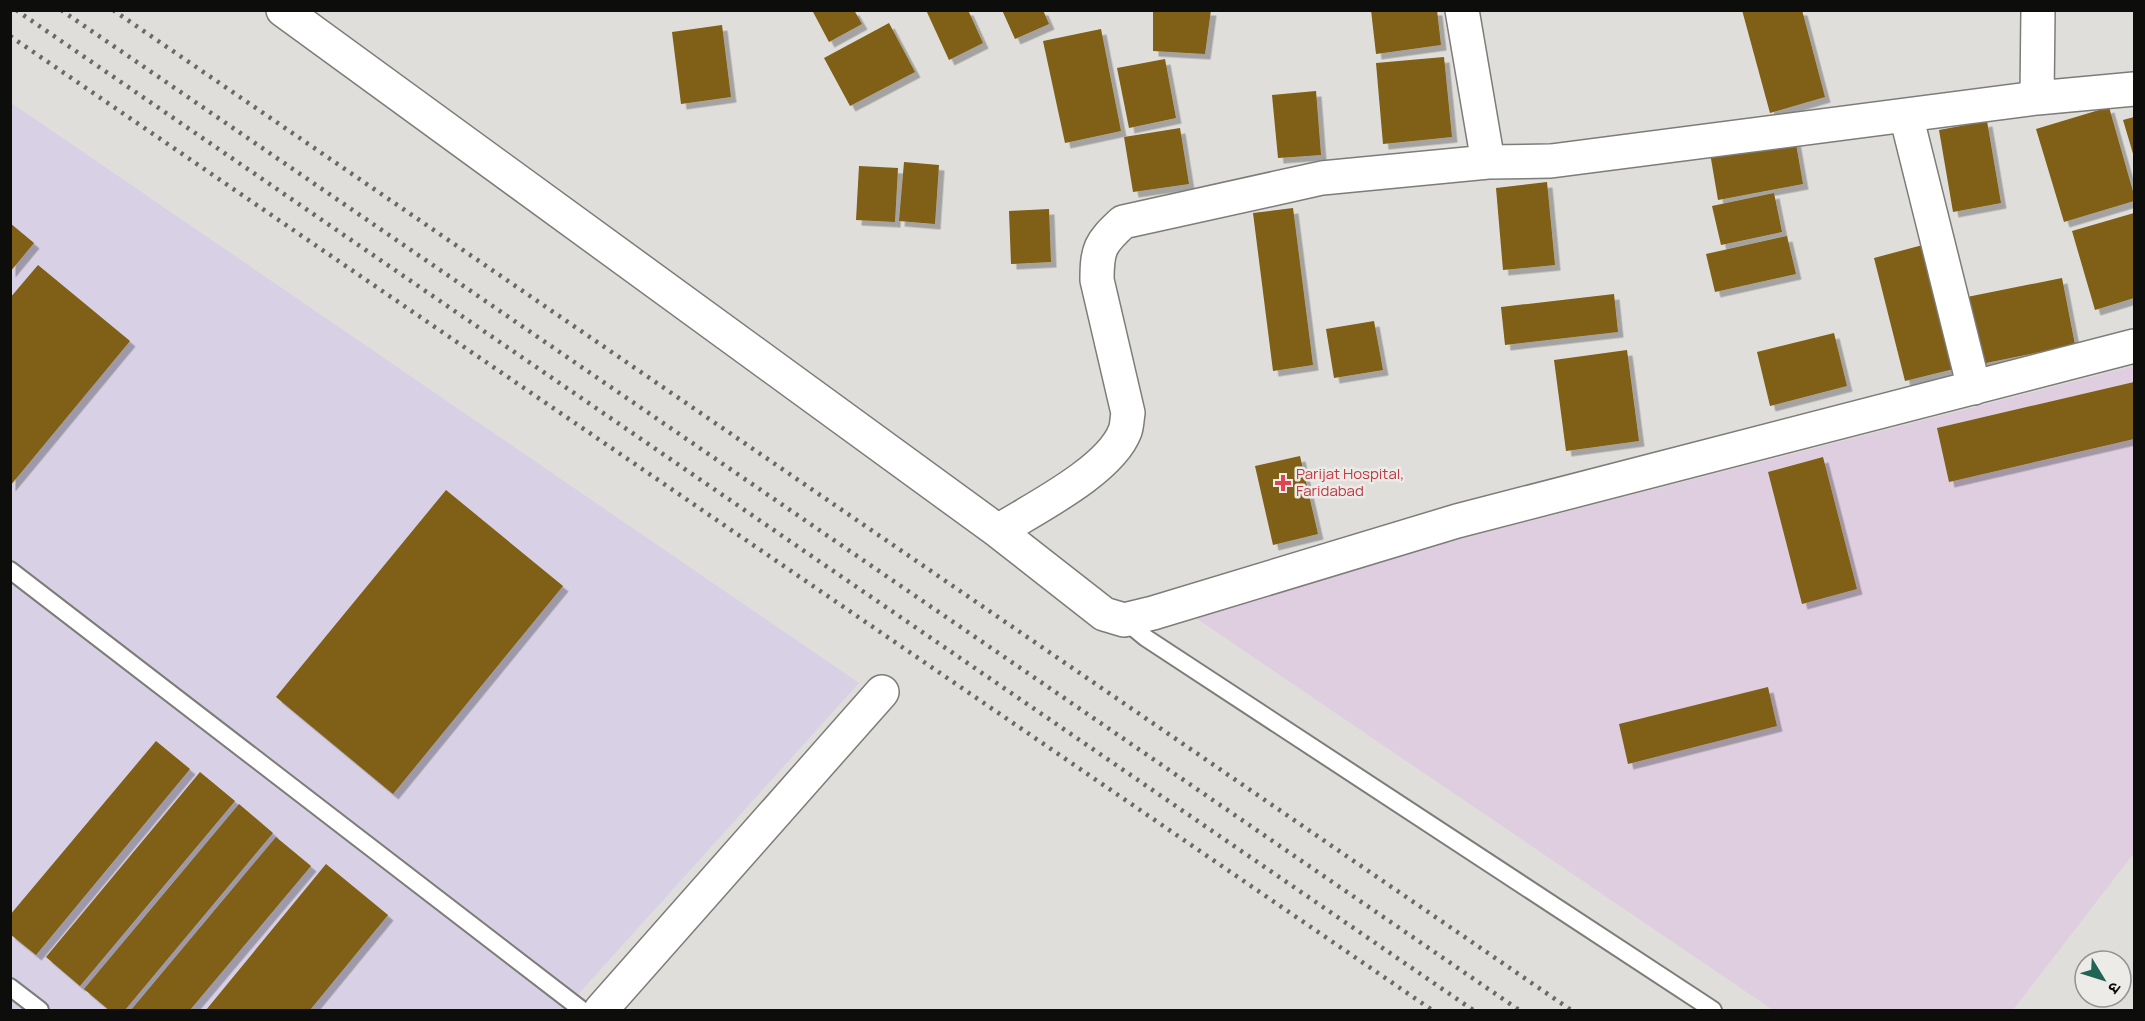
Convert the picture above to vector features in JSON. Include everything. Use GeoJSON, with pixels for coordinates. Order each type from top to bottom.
{"type":"FeatureCollection","features":[{"type":"Feature","properties":{"kind":"street"},"geometry":{"type":"LineString","coordinates":[[283,10],[998,531],[1104,614],[1124,620],[1165,610],[1457,521],[2134,346]]}},
{"type":"Feature","properties":{"kind":"street"},"geometry":{"type":"LineString","coordinates":[[1462,10],[1488,162]]}},
{"type":"Feature","properties":{"kind":"street"},"geometry":{"type":"LineString","coordinates":[[2037,98],[2038,10]]}},
{"type":"Feature","properties":{"kind":"street"},"geometry":{"type":"LineString","coordinates":[[998,531],[1087,476],[1114,449],[1125,431],[1128,413],[1097,280],[1097,260],[1105,239],[1123,222],[1322,178],[1488,162],[1551,161],[2037,98],[2134,90]]}},
{"type":"Feature","properties":{"kind":"street"},"geometry":{"type":"LineString","coordinates":[[1906,115],[1974,388]]}},
{"type":"Feature","properties":{"kind":"street"},"geometry":{"type":"LineString","coordinates":[[601,1011],[882,692]]}},
{"type":"Feature","properties":{"kind":"lane"},"geometry":{"type":"LineString","coordinates":[[10,570],[582,1011]]}},
{"type":"Feature","properties":{"kind":"lane"},"geometry":{"type":"LineString","coordinates":[[1124,620],[1146,638],[1713,1011]]}},
{"type":"Feature","properties":{"kind":"lane"},"geometry":{"type":"LineString","coordinates":[[10,987],[40,1011]]}},
{"type":"Feature","properties":{"kind":"shaded area"},"geometry":{"type":"Polygon","coordinates":[[[10,102],[859,683],[564,1010],[11,1010],[10,102]]]}},
{"type":"Feature","properties":{"kind":"shaded area"},"geometry":{"type":"Polygon","coordinates":[[[2134,366],[2134,853],[2013,1010],[1773,1010],[1184,610],[2134,366]]]}},
{"type":"Feature","properties":{"kind":"building"},"geometry":{"type":"Polygon","coordinates":[[[812,10],[854,10],[862,24],[829,42],[812,10]]]}},
{"type":"Feature","properties":{"kind":"building"},"geometry":{"type":"Polygon","coordinates":[[[926,10],[968,10],[983,43],[949,60],[926,10]]]}},
{"type":"Feature","properties":{"kind":"building"},"geometry":{"type":"Polygon","coordinates":[[[1002,10],[1043,10],[1049,24],[1015,39],[1002,10]]]}},
{"type":"Feature","properties":{"kind":"building"},"geometry":{"type":"Polygon","coordinates":[[[1153,10],[1211,10],[1205,54],[1153,51],[1153,10]]]}},
{"type":"Feature","properties":{"kind":"building"},"geometry":{"type":"Polygon","coordinates":[[[1371,10],[1437,10],[1441,45],[1376,54],[1371,10]]]}},
{"type":"Feature","properties":{"kind":"building"},"geometry":{"type":"Polygon","coordinates":[[[1742,10],[1802,10],[1825,97],[1770,113],[1742,10]]]}},
{"type":"Feature","properties":{"kind":"building"},"geometry":{"type":"Polygon","coordinates":[[[889,23],[915,72],[850,106],[824,58],[889,23]]]}},
{"type":"Feature","properties":{"kind":"building"},"geometry":{"type":"Polygon","coordinates":[[[722,25],[731,97],[681,104],[672,32],[722,25]]]}},
{"type":"Feature","properties":{"kind":"building"},"geometry":{"type":"Polygon","coordinates":[[[1101,29],[1121,131],[1065,143],[1043,41],[1101,29]]]}},
{"type":"Feature","properties":{"kind":"building"},"geometry":{"type":"Polygon","coordinates":[[[1444,57],[1452,137],[1383,144],[1376,63],[1444,57]]]}},
{"type":"Feature","properties":{"kind":"building"},"geometry":{"type":"Polygon","coordinates":[[[1165,59],[1176,118],[1129,128],[1117,68],[1165,59]]]}},
{"type":"Feature","properties":{"kind":"building"},"geometry":{"type":"Polygon","coordinates":[[[1316,91],[1321,155],[1278,158],[1272,95],[1316,91]]]}},
{"type":"Feature","properties":{"kind":"building"},"geometry":{"type":"Polygon","coordinates":[[[2109,107],[2134,201],[2064,222],[2036,129],[2109,107]]]}},
{"type":"Feature","properties":{"kind":"building"},"geometry":{"type":"Polygon","coordinates":[[[2134,117],[2134,157],[2123,120],[2134,117]]]}},
{"type":"Feature","properties":{"kind":"building"},"geometry":{"type":"Polygon","coordinates":[[[1987,121],[2001,203],[1953,212],[1939,130],[1987,121]]]}},
{"type":"Feature","properties":{"kind":"building"},"geometry":{"type":"Polygon","coordinates":[[[1180,128],[1189,184],[1133,192],[1124,137],[1180,128]]]}},
{"type":"Feature","properties":{"kind":"building"},"geometry":{"type":"Polygon","coordinates":[[[1795,138],[1803,184],[1718,200],[1710,153],[1795,138]]]}},
{"type":"Feature","properties":{"kind":"building"},"geometry":{"type":"Polygon","coordinates":[[[904,162],[939,165],[935,224],[899,221],[904,162]]]}},
{"type":"Feature","properties":{"kind":"building"},"geometry":{"type":"Polygon","coordinates":[[[859,166],[898,168],[895,222],[856,220],[859,166]]]}},
{"type":"Feature","properties":{"kind":"building"},"geometry":{"type":"Polygon","coordinates":[[[1547,182],[1555,265],[1503,270],[1496,188],[1547,182]]]}},
{"type":"Feature","properties":{"kind":"building"},"geometry":{"type":"Polygon","coordinates":[[[1774,193],[1782,232],[1721,245],[1712,206],[1774,193]]]}},
{"type":"Feature","properties":{"kind":"building"},"geometry":{"type":"Polygon","coordinates":[[[1293,208],[1313,365],[1273,371],[1253,213],[1293,208]]]}},
{"type":"Feature","properties":{"kind":"building"},"geometry":{"type":"Polygon","coordinates":[[[1049,209],[1051,262],[1011,264],[1009,211],[1049,209]]]}},
{"type":"Feature","properties":{"kind":"building"},"geometry":{"type":"Polygon","coordinates":[[[2134,213],[2134,298],[2095,310],[2072,231],[2134,213]]]}},
{"type":"Feature","properties":{"kind":"building"},"geometry":{"type":"Polygon","coordinates":[[[10,223],[34,243],[10,272],[10,223]]]}},
{"type":"Feature","properties":{"kind":"building"},"geometry":{"type":"Polygon","coordinates":[[[1787,236],[1796,274],[1715,292],[1706,254],[1787,236]]]}},
{"type":"Feature","properties":{"kind":"building"},"geometry":{"type":"Polygon","coordinates":[[[1934,242],[1966,366],[1905,381],[1874,258],[1934,242]]]}},
{"type":"Feature","properties":{"kind":"building"},"geometry":{"type":"Polygon","coordinates":[[[38,265],[130,341],[10,486],[10,298],[38,265]]]}},
{"type":"Feature","properties":{"kind":"building"},"geometry":{"type":"Polygon","coordinates":[[[2062,278],[2075,345],[1976,365],[1962,298],[2062,278]]]}},
{"type":"Feature","properties":{"kind":"building"},"geometry":{"type":"Polygon","coordinates":[[[1614,294],[1618,332],[1505,345],[1501,307],[1614,294]]]}},
{"type":"Feature","properties":{"kind":"building"},"geometry":{"type":"Polygon","coordinates":[[[1374,321],[1383,370],[1334,378],[1326,329],[1374,321]]]}},
{"type":"Feature","properties":{"kind":"building"},"geometry":{"type":"Polygon","coordinates":[[[1834,333],[1847,386],[1770,406],[1757,352],[1834,333]]]}},
{"type":"Feature","properties":{"kind":"building"},"geometry":{"type":"Polygon","coordinates":[[[1627,350],[1639,441],[1566,451],[1554,360],[1627,350]]]}},
{"type":"Feature","properties":{"kind":"building"},"geometry":{"type":"Polygon","coordinates":[[[2134,382],[2134,439],[1949,482],[1937,428],[2134,382]]]}},
{"type":"Feature","properties":{"kind":"building"},"geometry":{"type":"Polygon","coordinates":[[[1300,456],[1318,534],[1273,545],[1255,466],[1300,456]]]}},
{"type":"Feature","properties":{"kind":"building"},"geometry":{"type":"Polygon","coordinates":[[[1823,457],[1857,589],[1802,604],[1768,472],[1823,457]]]}},
{"type":"Feature","properties":{"kind":"building"},"geometry":{"type":"Polygon","coordinates":[[[446,490],[563,586],[393,794],[276,697],[446,490]]]}},
{"type":"Feature","properties":{"kind":"building"},"geometry":{"type":"Polygon","coordinates":[[[1768,687],[1777,726],[1628,764],[1619,724],[1768,687]]]}},
{"type":"Feature","properties":{"kind":"building"},"geometry":{"type":"Polygon","coordinates":[[[156,741],[190,769],[36,955],[10,934],[10,915],[156,741]]]}},
{"type":"Feature","properties":{"kind":"building"},"geometry":{"type":"Polygon","coordinates":[[[200,772],[235,801],[80,986],[46,957],[200,772]]]}},
{"type":"Feature","properties":{"kind":"building"},"geometry":{"type":"Polygon","coordinates":[[[239,804],[273,833],[125,1010],[109,1010],[84,989],[239,804]]]}},
{"type":"Feature","properties":{"kind":"building"},"geometry":{"type":"Polygon","coordinates":[[[276,837],[311,866],[190,1010],[131,1010],[276,837]]]}},
{"type":"Feature","properties":{"kind":"building"},"geometry":{"type":"Polygon","coordinates":[[[326,864],[388,915],[310,1010],[206,1010],[326,864]]]}},
{"type":"Feature","properties":{"kind":"railway"},"geometry":{"type":"LineString","coordinates":[[16,10],[1473,1010]]}},
{"type":"Feature","properties":{"kind":"railway"},"geometry":{"type":"LineString","coordinates":[[61,10],[1519,1010]]}},
{"type":"Feature","properties":{"kind":"railway"},"geometry":{"type":"LineString","coordinates":[[113,10],[1571,1010]]}},
{"type":"Feature","properties":{"kind":"railway"},"geometry":{"type":"LineString","coordinates":[[10,36],[1432,1010]]}},
{"type":"Feature","properties":{"kind":"place","name":"Parijat Hospital, Faridabad"},"geometry":{"type":"Point","coordinates":[1283,483]}}]}
